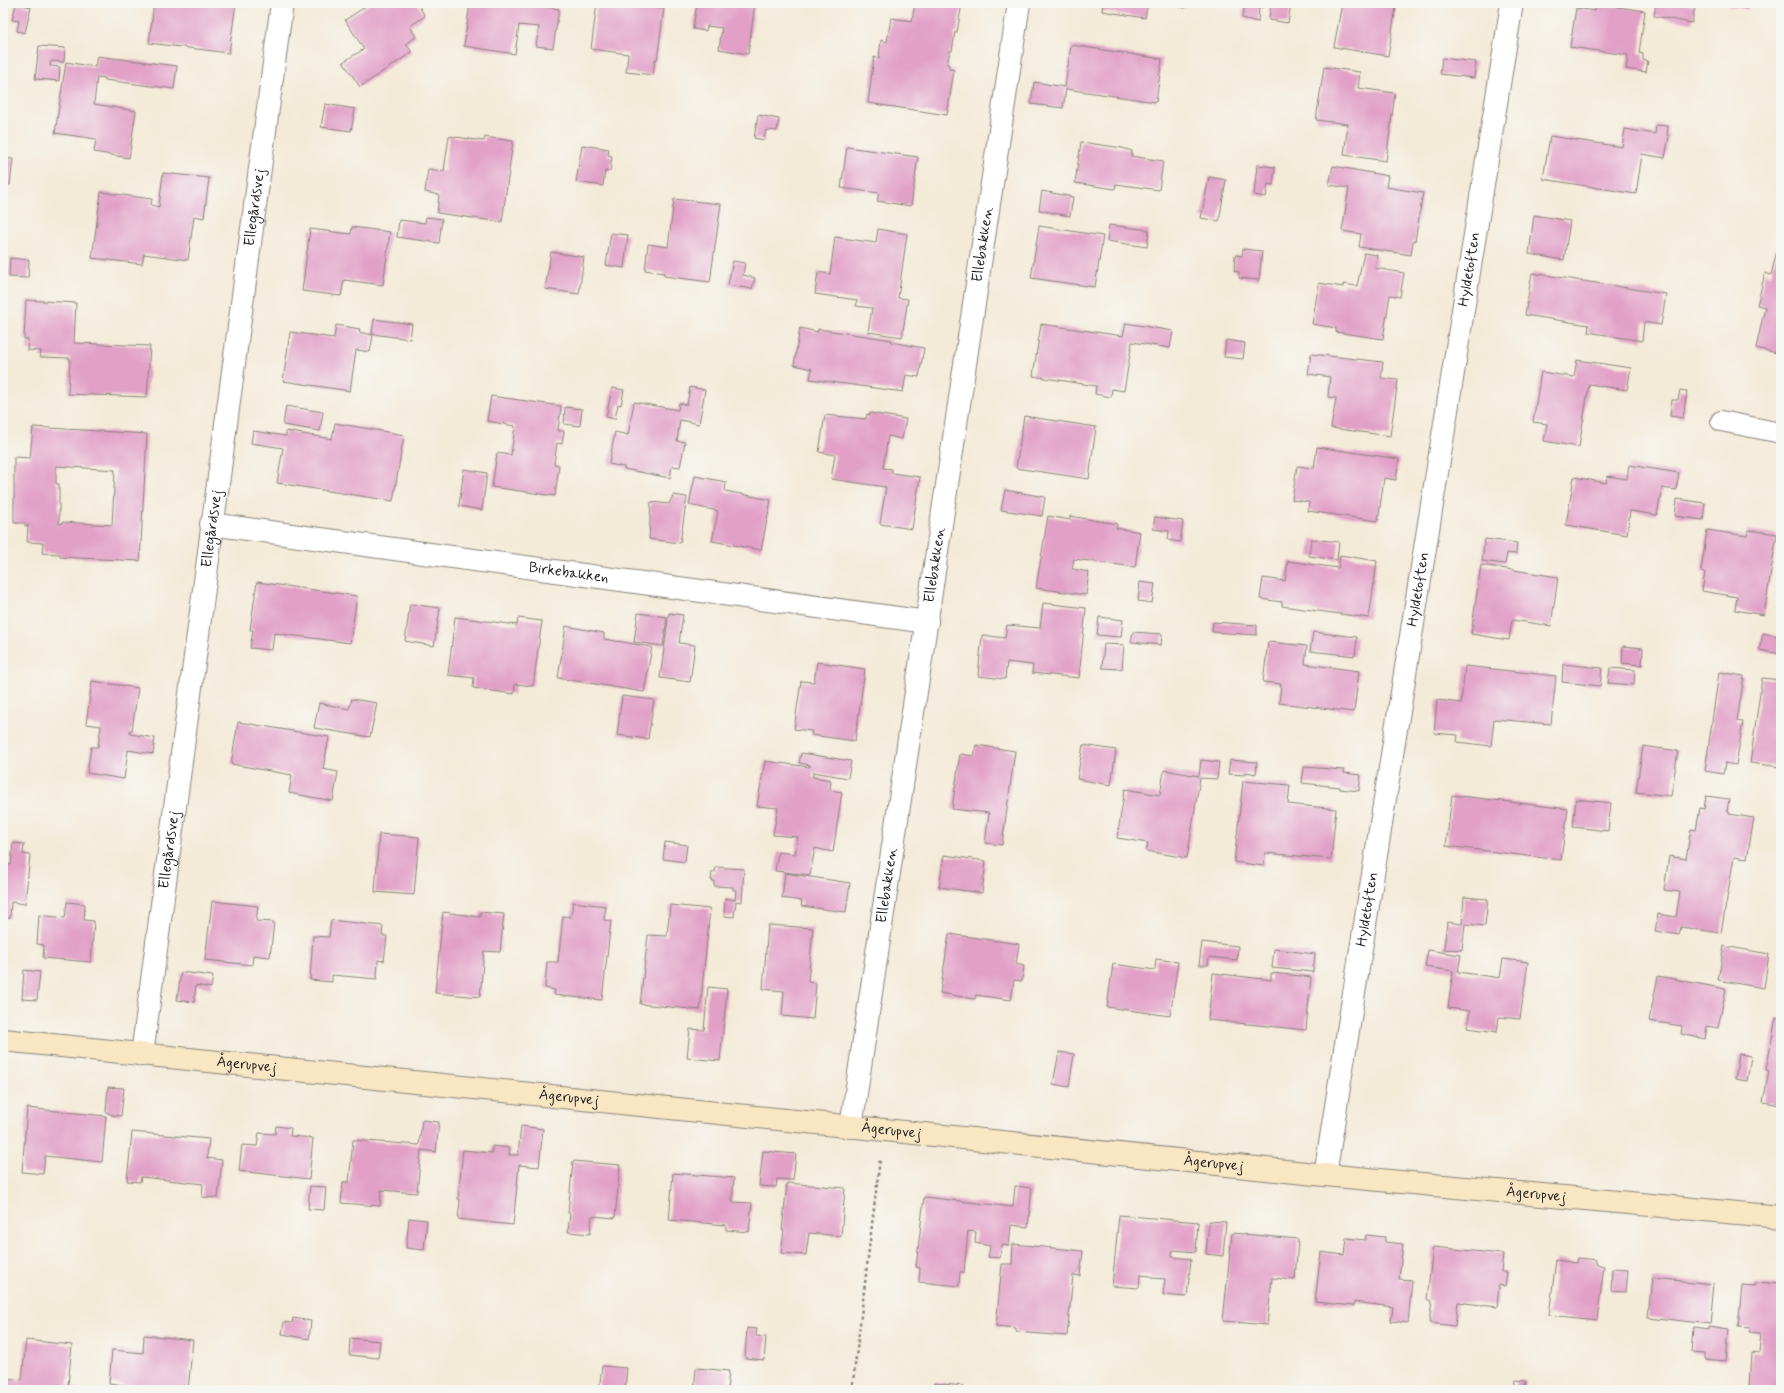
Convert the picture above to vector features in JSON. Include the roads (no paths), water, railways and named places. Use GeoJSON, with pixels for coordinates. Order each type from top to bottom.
{"type":"FeatureCollection","features":[{"type":"Feature","properties":{"kind":"street","name":"Ellegårdsvej"},"geometry":{"type":"LineString","coordinates":[[142,1055],[211,524],[282,3]]}},
{"type":"Feature","properties":{"kind":"street","name":"Ellebakken"},"geometry":{"type":"LineString","coordinates":[[851,1127],[1019,3]]}},
{"type":"Feature","properties":{"kind":"street","name":"Hyldetoften"},"geometry":{"type":"LineString","coordinates":[[1325,1176],[1512,3]]}},
{"type":"Feature","properties":{"kind":"street","name":"Birkebakken"},"geometry":{"type":"LineString","coordinates":[[211,524],[927,622]]}},
{"type":"Feature","properties":{"kind":"street","name":"Ågerupvej"},"geometry":{"type":"LineString","coordinates":[[3,1040],[1325,1176],[1781,1217]]}},
{"type":"Feature","properties":{"kind":"lane"},"geometry":{"type":"LineString","coordinates":[[1721,421],[1781,434]]}}]}
